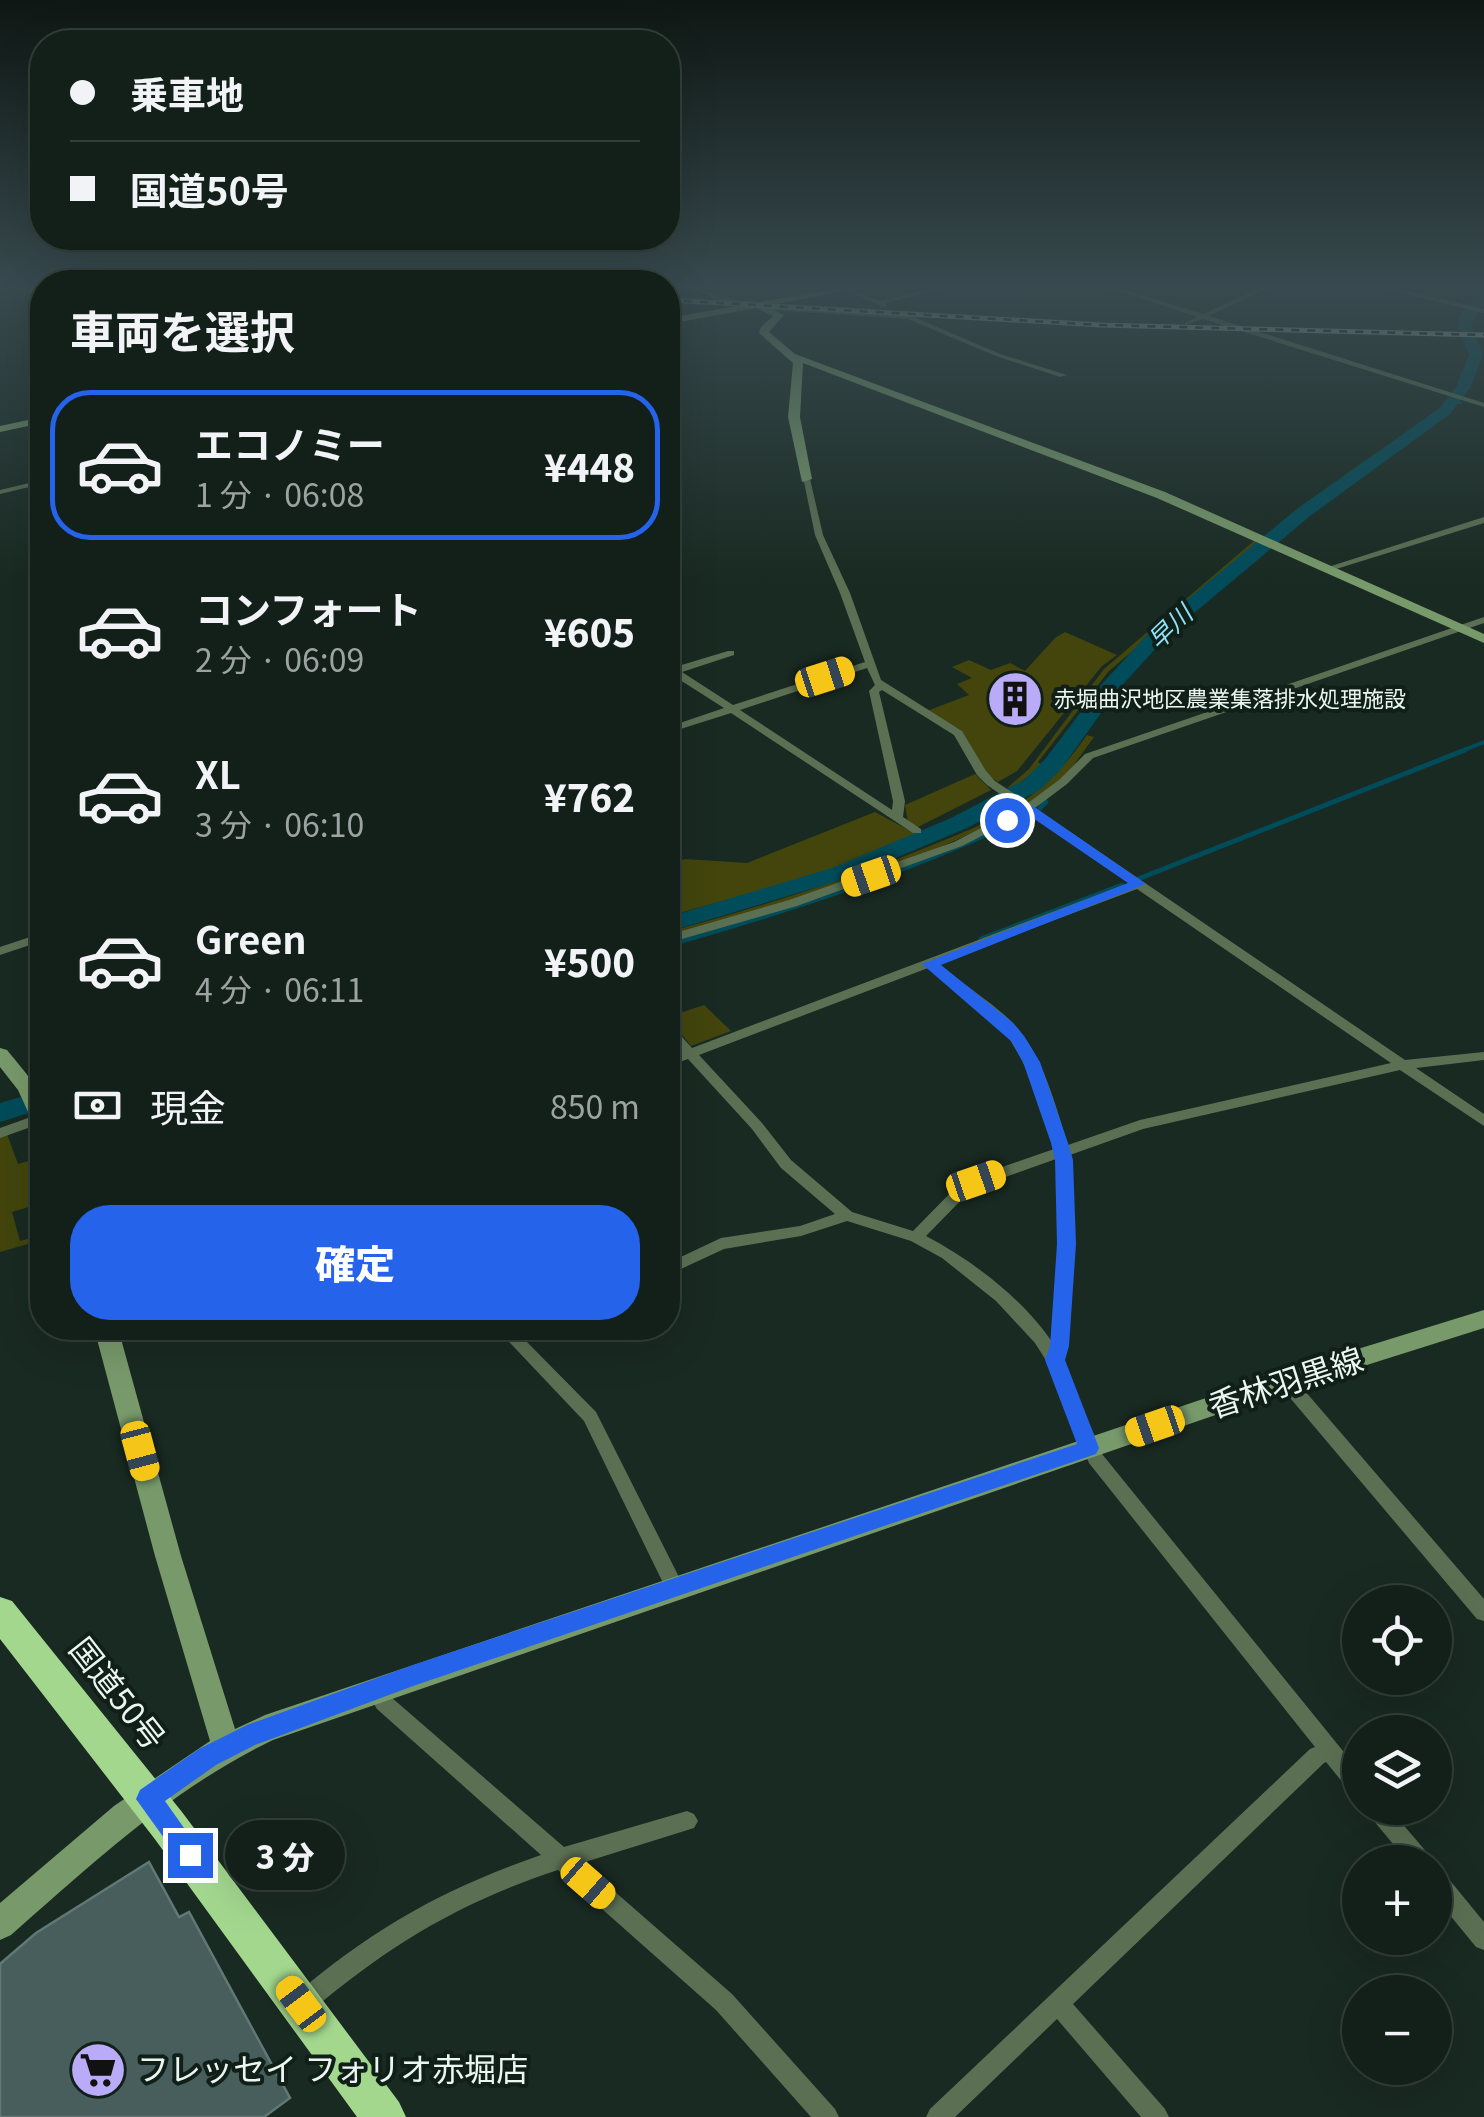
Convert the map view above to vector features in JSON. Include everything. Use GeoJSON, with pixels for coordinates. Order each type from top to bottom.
{"type":"FeatureCollection","features":[{"type":"Feature","properties":{"kind":"highway","name":"国道50号"},"geometry":{"type":"LineString","coordinates":[[0,1612],[148,1799],[384,2117]]}},
{"type":"Feature","properties":{"kind":"street"},"geometry":{"type":"LineString","coordinates":[[795,387],[794,417],[819,535],[880,686],[958,732],[980,774],[1001,790],[1484,1120]]}},
{"type":"Feature","properties":{"kind":"street"},"geometry":{"type":"LineString","coordinates":[[873,387],[1282,546],[1484,639]]}},
{"type":"Feature","properties":{"kind":"street"},"geometry":{"type":"LineString","coordinates":[[1428,387],[1484,406]]}},
{"type":"Feature","properties":{"kind":"street"},"geometry":{"type":"LineString","coordinates":[[0,430],[30,423]]}},
{"type":"Feature","properties":{"kind":"street"},"geometry":{"type":"LineString","coordinates":[[0,492],[30,485]]}},
{"type":"Feature","properties":{"kind":"street"},"geometry":{"type":"LineString","coordinates":[[1330,568],[1484,520]]}},
{"type":"Feature","properties":{"kind":"street"},"geometry":{"type":"LineString","coordinates":[[680,936],[774,909],[958,844],[1026,807],[1062,782],[1088,756],[1484,620]]}},
{"type":"Feature","properties":{"kind":"street"},"geometry":{"type":"LineString","coordinates":[[680,666],[730,653]]}},
{"type":"Feature","properties":{"kind":"street"},"geometry":{"type":"LineString","coordinates":[[680,726],[869,664]]}},
{"type":"Feature","properties":{"kind":"street"},"geometry":{"type":"LineString","coordinates":[[680,676],[917,831]]}},
{"type":"Feature","properties":{"kind":"street"},"geometry":{"type":"LineString","coordinates":[[880,686],[874,691],[899,800],[897,818]]}},
{"type":"Feature","properties":{"kind":"street"},"geometry":{"type":"LineString","coordinates":[[680,1058],[1139,884]]}},
{"type":"Feature","properties":{"kind":"street"},"geometry":{"type":"LineString","coordinates":[[0,950],[30,941]]}},
{"type":"Feature","properties":{"kind":"street"},"geometry":{"type":"LineString","coordinates":[[930,964],[1008,1026],[1018,1040],[1032,1062],[1062,1152],[1066,1244],[1060,1346],[1055,1360]]}},
{"type":"Feature","properties":{"kind":"street"},"geometry":{"type":"LineString","coordinates":[[680,1043],[786,1164],[847,1216],[916,1237],[948,1254],[1023,1317],[1055,1360],[1089,1448],[1342,1766]]}},
{"type":"Feature","properties":{"kind":"street"},"geometry":{"type":"LineString","coordinates":[[0,1054],[30,1094]]}},
{"type":"Feature","properties":{"kind":"street"},"geometry":{"type":"LineString","coordinates":[[916,1237],[966,1186],[1168,1117],[1403,1064],[1484,1056]]}},
{"type":"Feature","properties":{"kind":"street"},"geometry":{"type":"LineString","coordinates":[[0,1133],[30,1122]]}},
{"type":"Feature","properties":{"kind":"street"},"geometry":{"type":"LineString","coordinates":[[680,1263],[721,1244],[800,1232],[847,1216]]}},
{"type":"Feature","properties":{"kind":"street","name":"香林羽黒線"},"geometry":{"type":"LineString","coordinates":[[0,1924],[148,1799],[226,1746],[376,1688],[1286,1381],[1484,1319]]}},
{"type":"Feature","properties":{"kind":"street"},"geometry":{"type":"LineString","coordinates":[[109,1340],[168,1556],[226,1746]]}},
{"type":"Feature","properties":{"kind":"street"},"geometry":{"type":"LineString","coordinates":[[517,1340],[590,1417],[675,1587]]}},
{"type":"Feature","properties":{"kind":"street"},"geometry":{"type":"LineString","coordinates":[[1286,1381],[1484,1613]]}},
{"type":"Feature","properties":{"kind":"street"},"geometry":{"type":"LineString","coordinates":[[376,1688],[384,1703],[724,2002],[827,2117]]}},
{"type":"Feature","properties":{"kind":"street"},"geometry":{"type":"LineString","coordinates":[[938,2117],[1317,1756],[1329,1750]]}},
{"type":"Feature","properties":{"kind":"street"},"geometry":{"type":"LineString","coordinates":[[301,2004],[329,1980],[436,1910],[562,1859],[687,1821]]}},
{"type":"Feature","properties":{"kind":"street"},"geometry":{"type":"LineString","coordinates":[[1390,1825],[1407,1845]]}},
{"type":"Feature","properties":{"kind":"street"},"geometry":{"type":"LineString","coordinates":[[1452,1900],[1484,1939]]}},
{"type":"Feature","properties":{"kind":"street"},"geometry":{"type":"LineString","coordinates":[[1057,2002],[1157,2117]]}},
{"type":"Feature","properties":{"kind":"shaded area"},"geometry":{"type":"Polygon","coordinates":[[[1255,540],[1262,540],[1108,672],[1038,762],[1042,765],[1016,786],[1007,788],[1029,769],[1104,669],[1255,540]]]}},
{"type":"Feature","properties":{"kind":"shaded area"},"geometry":{"type":"Polygon","coordinates":[[[1065,632],[1117,655],[1102,666],[1017,771],[998,782],[988,775],[961,730],[927,711],[969,695],[957,684],[972,678],[952,667],[969,660],[991,670],[1010,663],[1025,671],[1065,632]]]}},
{"type":"Feature","properties":{"kind":"shaded area"},"geometry":{"type":"Polygon","coordinates":[[[1087,735],[1094,737],[1065,777],[1032,802],[1018,806],[1017,811],[975,831],[846,883],[680,933],[680,929],[862,872],[992,820],[1046,784],[1087,735]]]}},
{"type":"Feature","properties":{"kind":"shaded area"},"geometry":{"type":"Polygon","coordinates":[[[975,774],[991,790],[916,828],[908,823],[905,805],[975,774]]]}},
{"type":"Feature","properties":{"kind":"shaded area"},"geometry":{"type":"Polygon","coordinates":[[[875,812],[916,834],[814,876],[680,913],[680,861],[747,863],[875,812]]]}},
{"type":"Feature","properties":{"kind":"shaded area"},"geometry":{"type":"Polygon","coordinates":[[[704,1005],[731,1031],[691,1046],[680,1032],[680,1013],[704,1005]]]}},
{"type":"Feature","properties":{"kind":"shaded area"},"geometry":{"type":"Polygon","coordinates":[[[7,1134],[18,1164],[30,1160],[30,1207],[12,1212],[20,1241],[30,1238],[30,1243],[0,1252],[0,1137],[7,1134]]]}},
{"type":"Feature","properties":{"kind":"building"},"geometry":{"type":"Polygon","coordinates":[[[149,1862],[179,1917],[189,1912],[290,2098],[264,2117],[0,2117],[0,1964],[36,1933],[149,1862]]]}},
{"type":"Feature","properties":{"kind":"waterway","name":"早川"},"geometry":{"type":"LineString","coordinates":[[680,921],[840,873],[959,823],[1032,785],[1054,763],[1109,688],[1161,631],[1304,512],[1445,411],[1463,387]]}},
{"type":"Feature","properties":{"kind":"waterway"},"geometry":{"type":"LineString","coordinates":[[1454,401],[1461,403]]}},
{"type":"Feature","properties":{"kind":"waterway"},"geometry":{"type":"LineString","coordinates":[[1459,752],[1484,742]]}},
{"type":"Feature","properties":{"kind":"waterway"},"geometry":{"type":"LineString","coordinates":[[1138,879],[1465,750]]}},
{"type":"Feature","properties":{"kind":"waterway"},"geometry":{"type":"LineString","coordinates":[[1040,808],[1046,802]]}},
{"type":"Feature","properties":{"kind":"waterway"},"geometry":{"type":"LineString","coordinates":[[680,941],[850,888],[1027,816]]}},
{"type":"Feature","properties":{"kind":"waterway"},"geometry":{"type":"LineString","coordinates":[[981,939],[1122,885]]}},
{"type":"Feature","properties":{"kind":"waterway","name":"早川"},"geometry":{"type":"LineString","coordinates":[[0,1113],[30,1104]]}},
{"type":"Feature","properties":{"kind":"place","name":"赤堀曲沢地区農業集落排水処理施設"},"geometry":{"type":"Point","coordinates":[1015,699]}},
{"type":"Feature","properties":{"kind":"place","name":"フレッセイ フォリオ赤堀店"},"geometry":{"type":"Point","coordinates":[98,2070]}},
{"type":"Feature","properties":{"kind":"route"},"geometry":{"type":"LineString","coordinates":[[190,1855],[148,1799],[189,1769],[247,1736],[413,1676],[1089,1448],[1055,1360],[1060,1346],[1066,1244],[1060,1143],[1032,1062],[1008,1026],[930,964],[1139,884],[1028,808],[1007,820]]}}]}
